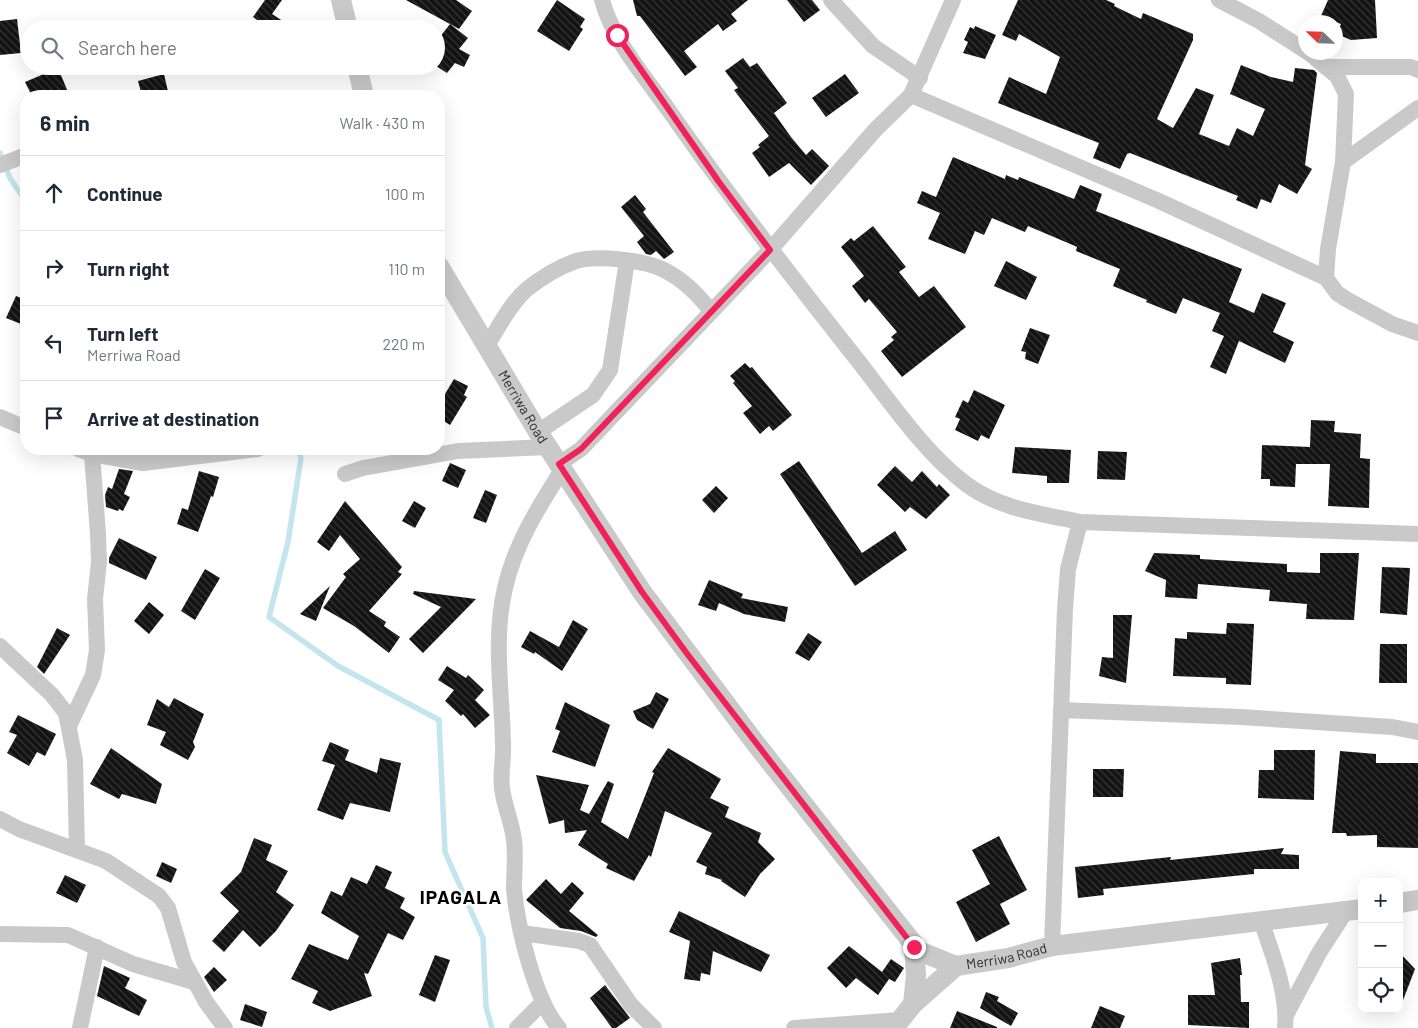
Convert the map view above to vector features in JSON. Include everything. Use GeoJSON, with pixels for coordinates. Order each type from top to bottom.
{"type":"FeatureCollection","features":[{"type":"Feature","properties":{"kind":"street"},"geometry":{"type":"LineString","coordinates":[[341,0],[346,20]]}},
{"type":"Feature","properties":{"kind":"street"},"geometry":{"type":"LineString","coordinates":[[602,0],[617,35],[719,182],[770,250],[916,433],[965,483],[983,495],[1004,503],[1080,522],[1418,534]]}},
{"type":"Feature","properties":{"kind":"street"},"geometry":{"type":"LineString","coordinates":[[831,0],[873,46],[920,78]]}},
{"type":"Feature","properties":{"kind":"street"},"geometry":{"type":"LineString","coordinates":[[559,1028],[543,1002],[522,933],[514,891],[514,840],[502,788],[501,769],[504,748],[500,625],[505,587],[519,543],[531,517],[561,467],[581,449],[770,250],[876,129],[911,95],[953,0]]}},
{"type":"Feature","properties":{"kind":"street"},"geometry":{"type":"LineString","coordinates":[[1220,0],[1259,21],[1298,46]]}},
{"type":"Feature","properties":{"kind":"street"},"geometry":{"type":"LineString","coordinates":[[1317,60],[1342,84],[1346,94],[1343,162],[1328,249],[1326,278]]}},
{"type":"Feature","properties":{"kind":"street"},"geometry":{"type":"LineString","coordinates":[[1326,67],[1416,66]]}},
{"type":"Feature","properties":{"kind":"street"},"geometry":{"type":"LineString","coordinates":[[359,75],[363,90]]}},
{"type":"Feature","properties":{"kind":"street"},"geometry":{"type":"LineString","coordinates":[[911,95],[1159,201],[1326,278],[1337,292],[1346,299],[1392,324],[1418,333]]}},
{"type":"Feature","properties":{"kind":"street"},"geometry":{"type":"LineString","coordinates":[[1343,162],[1418,108]]}},
{"type":"Feature","properties":{"kind":"street"},"geometry":{"type":"LineString","coordinates":[[0,165],[20,157]]}},
{"type":"Feature","properties":{"kind":"street"},"geometry":{"type":"LineString","coordinates":[[487,345],[516,300],[526,290],[546,276],[578,261],[627,261],[665,270],[697,293],[711,311]]}},
{"type":"Feature","properties":{"kind":"street"},"geometry":{"type":"LineString","coordinates":[[445,454],[543,439],[593,395],[610,370],[627,261]]}},
{"type":"Feature","properties":{"kind":"street","name":"Merriwa Road"},"geometry":{"type":"LineString","coordinates":[[445,276],[543,439],[642,592],[688,655],[914,947],[956,966],[1008,958],[1052,946],[1354,910]]}},
{"type":"Feature","properties":{"kind":"street"},"geometry":{"type":"LineString","coordinates":[[0,417],[20,425]]}},
{"type":"Feature","properties":{"kind":"street"},"geometry":{"type":"LineString","coordinates":[[445,445],[458,452]]}},
{"type":"Feature","properties":{"kind":"street"},"geometry":{"type":"LineString","coordinates":[[69,726],[93,675],[97,650],[95,599],[99,562],[98,534],[85,455]]}},
{"type":"Feature","properties":{"kind":"street"},"geometry":{"type":"LineString","coordinates":[[101,455],[142,463],[208,455]]}},
{"type":"Feature","properties":{"kind":"street"},"geometry":{"type":"LineString","coordinates":[[345,474],[363,468],[440,455]]}},
{"type":"Feature","properties":{"kind":"street"},"geometry":{"type":"LineString","coordinates":[[1052,946],[1068,569],[1080,522]]}},
{"type":"Feature","properties":{"kind":"street"},"geometry":{"type":"LineString","coordinates":[[0,646],[60,704],[66,713],[75,760],[77,850]]}},
{"type":"Feature","properties":{"kind":"street"},"geometry":{"type":"LineString","coordinates":[[1061,710],[1241,717],[1392,727],[1418,732]]}},
{"type":"Feature","properties":{"kind":"street"},"geometry":{"type":"LineString","coordinates":[[0,819],[19,829],[106,862],[124,876],[153,891],[162,899],[168,908],[184,962],[194,982],[225,1028]]}},
{"type":"Feature","properties":{"kind":"street"},"geometry":{"type":"LineString","coordinates":[[1403,902],[1418,900]]}},
{"type":"Feature","properties":{"kind":"street"},"geometry":{"type":"LineString","coordinates":[[1286,1021],[1319,953],[1354,910]]}},
{"type":"Feature","properties":{"kind":"street"},"geometry":{"type":"LineString","coordinates":[[1261,920],[1280,978],[1286,1021]]}},
{"type":"Feature","properties":{"kind":"street"},"geometry":{"type":"LineString","coordinates":[[522,933],[579,941],[590,945],[631,1005],[654,1028]]}},
{"type":"Feature","properties":{"kind":"street"},"geometry":{"type":"LineString","coordinates":[[0,934],[68,935],[133,964],[194,982]]}},
{"type":"Feature","properties":{"kind":"street"},"geometry":{"type":"LineString","coordinates":[[80,1028],[97,947]]}},
{"type":"Feature","properties":{"kind":"street"},"geometry":{"type":"LineString","coordinates":[[913,1004],[916,975],[914,947]]}},
{"type":"Feature","properties":{"kind":"street"},"geometry":{"type":"LineString","coordinates":[[794,1028],[897,1024],[913,1004],[956,966]]}},
{"type":"Feature","properties":{"kind":"street"},"geometry":{"type":"LineString","coordinates":[[517,1028],[543,1002]]}},
{"type":"Feature","properties":{"kind":"building"},"geometry":{"type":"Polygon","coordinates":[[[265,0],[282,0],[272,14],[281,20],[257,20],[253,17],[265,0]]]}},
{"type":"Feature","properties":{"kind":"building"},"geometry":{"type":"Polygon","coordinates":[[[406,0],[456,0],[472,11],[459,29],[406,0]]]}},
{"type":"Feature","properties":{"kind":"building"},"geometry":{"type":"Polygon","coordinates":[[[557,0],[585,19],[580,27],[583,29],[569,51],[537,31],[557,0]]]}},
{"type":"Feature","properties":{"kind":"building"},"geometry":{"type":"Polygon","coordinates":[[[633,0],[748,0],[731,14],[737,21],[723,31],[718,24],[684,51],[697,67],[685,76],[640,16],[637,16],[633,0]]]}},
{"type":"Feature","properties":{"kind":"building"},"geometry":{"type":"Polygon","coordinates":[[[787,0],[812,0],[820,10],[804,22],[787,0]]]}},
{"type":"Feature","properties":{"kind":"building"},"geometry":{"type":"Polygon","coordinates":[[[1018,0],[1106,0],[1141,19],[1143,13],[1193,34],[1193,40],[1157,119],[1173,128],[1196,88],[1214,95],[1199,134],[1229,146],[1237,128],[1253,136],[1265,109],[1230,94],[1241,65],[1271,77],[1293,82],[1295,68],[1314,70],[1317,73],[1305,165],[1312,169],[1297,194],[1279,184],[1271,203],[1261,199],[1257,209],[1236,200],[1238,196],[1130,153],[1127,154],[1120,169],[1093,158],[1099,143],[998,103],[1009,77],[1046,94],[1060,57],[1019,34],[1016,41],[1002,35],[1018,0]]]}},
{"type":"Feature","properties":{"kind":"building"},"geometry":{"type":"Polygon","coordinates":[[[1328,0],[1375,0],[1377,38],[1351,40],[1343,37],[1343,15],[1321,15],[1328,0]]]}},
{"type":"Feature","properties":{"kind":"building"},"geometry":{"type":"Polygon","coordinates":[[[17,19],[20,53],[0,55],[0,21],[17,19]]]}},
{"type":"Feature","properties":{"kind":"building"},"geometry":{"type":"Polygon","coordinates":[[[450,24],[468,38],[459,49],[470,55],[464,67],[455,63],[447,73],[445,72],[445,30],[450,24]]]}},
{"type":"Feature","properties":{"kind":"building"},"geometry":{"type":"Polygon","coordinates":[[[975,26],[996,35],[985,59],[963,53],[968,42],[964,40],[970,27],[974,29],[975,26]]]}},
{"type":"Feature","properties":{"kind":"building"},"geometry":{"type":"Polygon","coordinates":[[[743,58],[750,67],[757,63],[787,103],[774,113],[791,137],[806,155],[812,149],[829,166],[811,185],[789,163],[769,177],[752,153],[769,136],[734,90],[738,88],[725,71],[743,58]]]}},
{"type":"Feature","properties":{"kind":"building"},"geometry":{"type":"Polygon","coordinates":[[[845,74],[859,93],[826,117],[812,98],[845,74]]]}},
{"type":"Feature","properties":{"kind":"building"},"geometry":{"type":"Polygon","coordinates":[[[42,75],[61,75],[67,90],[29,90],[25,82],[42,75]]]}},
{"type":"Feature","properties":{"kind":"building"},"geometry":{"type":"Polygon","coordinates":[[[164,75],[168,90],[140,90],[138,81],[164,75]]]}},
{"type":"Feature","properties":{"kind":"building"},"geometry":{"type":"Polygon","coordinates":[[[953,157],[1005,179],[1006,175],[1018,180],[1019,177],[1074,199],[1080,185],[1102,194],[1096,211],[1242,269],[1229,302],[1254,313],[1262,293],[1286,303],[1273,332],[1294,342],[1285,363],[1239,341],[1226,374],[1210,367],[1224,336],[1212,331],[1220,313],[1183,298],[1176,314],[1146,302],[1147,300],[1113,286],[1120,269],[1076,251],[1077,247],[1028,226],[1025,232],[992,218],[984,235],[975,231],[965,254],[928,239],[940,213],[917,203],[922,191],[936,197],[953,157]]]}},
{"type":"Feature","properties":{"kind":"building"},"geometry":{"type":"Polygon","coordinates":[[[635,195],[646,209],[643,212],[674,252],[664,259],[656,251],[651,255],[646,254],[637,242],[644,236],[621,207],[635,195]]]}},
{"type":"Feature","properties":{"kind":"building"},"geometry":{"type":"Polygon","coordinates":[[[873,226],[906,267],[899,272],[919,297],[934,286],[966,327],[902,377],[881,351],[894,340],[891,337],[897,332],[869,299],[865,303],[852,286],[864,276],[841,247],[851,238],[854,241],[873,226]]]}},
{"type":"Feature","properties":{"kind":"building"},"geometry":{"type":"Polygon","coordinates":[[[1006,261],[1037,277],[1026,300],[994,286],[1006,261]]]}},
{"type":"Feature","properties":{"kind":"building"},"geometry":{"type":"Polygon","coordinates":[[[16,296],[20,298],[20,324],[6,318],[16,296]]]}},
{"type":"Feature","properties":{"kind":"building"},"geometry":{"type":"Polygon","coordinates":[[[1030,328],[1050,335],[1038,364],[1025,359],[1026,352],[1021,351],[1030,328]]]}},
{"type":"Feature","properties":{"kind":"building"},"geometry":{"type":"Polygon","coordinates":[[[745,363],[750,368],[752,367],[792,415],[773,431],[769,426],[760,434],[743,413],[752,406],[733,383],[735,381],[730,376],[745,363]]]}},
{"type":"Feature","properties":{"kind":"building"},"geometry":{"type":"Polygon","coordinates":[[[454,379],[468,386],[464,395],[467,397],[450,425],[445,422],[445,394],[454,379]]]}},
{"type":"Feature","properties":{"kind":"building"},"geometry":{"type":"Polygon","coordinates":[[[974,390],[1005,405],[989,439],[981,435],[978,441],[955,430],[960,419],[955,417],[963,400],[968,403],[974,390]]]}},
{"type":"Feature","properties":{"kind":"building"},"geometry":{"type":"Polygon","coordinates":[[[1311,420],[1335,421],[1334,432],[1361,434],[1360,458],[1370,459],[1369,508],[1328,506],[1330,464],[1296,464],[1295,487],[1270,486],[1270,479],[1261,479],[1262,445],[1310,447],[1311,420]]]}},
{"type":"Feature","properties":{"kind":"building"},"geometry":{"type":"Polygon","coordinates":[[[1015,447],[1071,450],[1069,483],[1047,483],[1047,476],[1012,473],[1015,447]]]}},
{"type":"Feature","properties":{"kind":"building"},"geometry":{"type":"Polygon","coordinates":[[[1098,451],[1127,452],[1125,480],[1097,479],[1098,451]]]}},
{"type":"Feature","properties":{"kind":"building"},"geometry":{"type":"Polygon","coordinates":[[[799,461],[862,553],[895,531],[907,550],[855,586],[780,474],[799,461]]]}},
{"type":"Feature","properties":{"kind":"building"},"geometry":{"type":"Polygon","coordinates":[[[450,463],[466,470],[458,488],[442,481],[450,463]]]}},
{"type":"Feature","properties":{"kind":"building"},"geometry":{"type":"Polygon","coordinates":[[[895,466],[912,482],[922,471],[937,487],[939,484],[950,495],[926,519],[910,507],[905,512],[877,485],[895,466]]]}},
{"type":"Feature","properties":{"kind":"building"},"geometry":{"type":"Polygon","coordinates":[[[119,469],[133,471],[124,494],[130,497],[123,511],[106,507],[105,495],[108,487],[112,489],[119,469]]]}},
{"type":"Feature","properties":{"kind":"building"},"geometry":{"type":"Polygon","coordinates":[[[199,471],[219,477],[213,497],[211,496],[198,532],[177,524],[182,508],[188,510],[199,471]]]}},
{"type":"Feature","properties":{"kind":"building"},"geometry":{"type":"Polygon","coordinates":[[[716,486],[728,498],[714,513],[702,500],[716,486]]]}},
{"type":"Feature","properties":{"kind":"building"},"geometry":{"type":"Polygon","coordinates":[[[485,490],[497,495],[486,523],[473,518],[485,490]]]}},
{"type":"Feature","properties":{"kind":"building"},"geometry":{"type":"Polygon","coordinates":[[[345,501],[402,567],[398,572],[402,574],[369,611],[386,622],[384,626],[400,637],[389,653],[354,626],[323,608],[346,577],[343,574],[360,559],[340,535],[329,551],[317,542],[345,501]]]}},
{"type":"Feature","properties":{"kind":"building"},"geometry":{"type":"Polygon","coordinates":[[[414,501],[426,508],[415,528],[402,521],[414,501]]]}},
{"type":"Feature","properties":{"kind":"building"},"geometry":{"type":"Polygon","coordinates":[[[119,538],[157,557],[146,580],[109,563],[109,558],[119,538]]]}},
{"type":"Feature","properties":{"kind":"building"},"geometry":{"type":"Polygon","coordinates":[[[1154,553],[1200,555],[1200,559],[1287,564],[1287,572],[1320,573],[1320,553],[1359,553],[1354,620],[1306,619],[1307,604],[1269,601],[1270,590],[1198,584],[1197,599],[1165,597],[1166,580],[1145,571],[1154,553]]]}},
{"type":"Feature","properties":{"kind":"building"},"geometry":{"type":"Polygon","coordinates":[[[1382,567],[1410,568],[1407,615],[1380,613],[1382,567]]]}},
{"type":"Feature","properties":{"kind":"building"},"geometry":{"type":"Polygon","coordinates":[[[205,569],[220,578],[195,620],[181,611],[205,569]]]}},
{"type":"Feature","properties":{"kind":"building"},"geometry":{"type":"Polygon","coordinates":[[[709,580],[743,594],[741,598],[788,607],[785,622],[744,614],[719,603],[716,611],[698,605],[709,580]]]}},
{"type":"Feature","properties":{"kind":"building"},"geometry":{"type":"Polygon","coordinates":[[[330,586],[316,621],[300,614],[330,586]]]}},
{"type":"Feature","properties":{"kind":"building"},"geometry":{"type":"Polygon","coordinates":[[[414,591],[476,599],[423,653],[409,639],[441,607],[413,594],[414,591]]]}},
{"type":"Feature","properties":{"kind":"building"},"geometry":{"type":"Polygon","coordinates":[[[149,602],[164,615],[149,634],[134,621],[149,602]]]}},
{"type":"Feature","properties":{"kind":"building"},"geometry":{"type":"Polygon","coordinates":[[[1113,615],[1132,615],[1126,683],[1099,676],[1102,657],[1113,658],[1113,615]]]}},
{"type":"Feature","properties":{"kind":"building"},"geometry":{"type":"Polygon","coordinates":[[[573,620],[588,629],[562,671],[535,652],[534,654],[521,647],[530,631],[559,647],[573,620]]]}},
{"type":"Feature","properties":{"kind":"building"},"geometry":{"type":"Polygon","coordinates":[[[1227,623],[1254,624],[1251,685],[1226,684],[1226,678],[1173,676],[1175,638],[1187,639],[1187,632],[1226,634],[1227,623]]]}},
{"type":"Feature","properties":{"kind":"building"},"geometry":{"type":"Polygon","coordinates":[[[57,628],[70,635],[44,674],[37,667],[57,628]]]}},
{"type":"Feature","properties":{"kind":"building"},"geometry":{"type":"Polygon","coordinates":[[[808,633],[822,642],[809,661],[795,653],[808,633]]]}},
{"type":"Feature","properties":{"kind":"building"},"geometry":{"type":"Polygon","coordinates":[[[1380,644],[1407,644],[1407,683],[1379,683],[1380,644]]]}},
{"type":"Feature","properties":{"kind":"building"},"geometry":{"type":"Polygon","coordinates":[[[447,666],[466,678],[468,675],[484,690],[475,700],[490,715],[475,728],[463,714],[461,716],[445,701],[454,690],[438,680],[447,666]]]}},
{"type":"Feature","properties":{"kind":"building"},"geometry":{"type":"Polygon","coordinates":[[[656,692],[669,699],[653,729],[637,720],[633,711],[650,704],[656,692]]]}},
{"type":"Feature","properties":{"kind":"building"},"geometry":{"type":"Polygon","coordinates":[[[174,698],[204,714],[193,742],[195,747],[188,760],[160,745],[166,732],[147,725],[157,699],[169,707],[174,698]]]}},
{"type":"Feature","properties":{"kind":"building"},"geometry":{"type":"Polygon","coordinates":[[[565,702],[610,725],[595,767],[552,752],[560,731],[555,729],[565,702]]]}},
{"type":"Feature","properties":{"kind":"building"},"geometry":{"type":"Polygon","coordinates":[[[18,715],[56,734],[45,756],[37,752],[29,766],[7,753],[17,735],[9,732],[18,715]]]}},
{"type":"Feature","properties":{"kind":"building"},"geometry":{"type":"Polygon","coordinates":[[[330,742],[349,750],[345,760],[377,773],[380,758],[401,763],[390,812],[350,803],[343,820],[317,810],[335,765],[322,761],[330,742]]]}},
{"type":"Feature","properties":{"kind":"building"},"geometry":{"type":"Polygon","coordinates":[[[111,748],[162,784],[156,804],[122,794],[119,799],[90,784],[111,748]]]}},
{"type":"Feature","properties":{"kind":"building"},"geometry":{"type":"Polygon","coordinates":[[[668,748],[721,779],[710,798],[729,807],[725,817],[761,833],[758,842],[775,859],[760,874],[745,897],[722,880],[705,874],[707,867],[696,862],[712,833],[665,811],[651,857],[649,855],[634,881],[606,868],[608,864],[578,845],[587,830],[565,833],[564,820],[549,824],[536,775],[589,785],[580,810],[589,814],[608,781],[614,784],[601,822],[628,839],[654,773],[652,772],[668,748]]]}},
{"type":"Feature","properties":{"kind":"building"},"geometry":{"type":"Polygon","coordinates":[[[1274,750],[1315,750],[1314,800],[1258,798],[1259,770],[1274,770],[1274,750]]]}},
{"type":"Feature","properties":{"kind":"building"},"geometry":{"type":"Polygon","coordinates":[[[1340,751],[1376,754],[1376,763],[1418,763],[1418,848],[1377,847],[1377,835],[1347,836],[1346,833],[1332,833],[1340,751]]]}},
{"type":"Feature","properties":{"kind":"building"},"geometry":{"type":"Polygon","coordinates":[[[1093,769],[1124,769],[1123,797],[1093,797],[1093,769]]]}},
{"type":"Feature","properties":{"kind":"building"},"geometry":{"type":"Polygon","coordinates":[[[999,836],[1027,890],[1000,904],[1010,924],[976,942],[956,902],[990,884],[972,850],[999,836]]]}},
{"type":"Feature","properties":{"kind":"building"},"geometry":{"type":"Polygon","coordinates":[[[254,838],[272,845],[266,860],[288,871],[276,892],[294,905],[276,931],[260,947],[243,930],[224,952],[212,941],[239,911],[220,893],[241,872],[254,838]]]}},
{"type":"Feature","properties":{"kind":"building"},"geometry":{"type":"Polygon","coordinates":[[[1284,848],[1281,854],[1299,855],[1299,869],[1254,869],[1254,874],[1103,889],[1104,895],[1078,898],[1075,867],[1171,857],[1170,860],[1284,848]]]}},
{"type":"Feature","properties":{"kind":"building"},"geometry":{"type":"Polygon","coordinates":[[[162,862],[177,869],[171,883],[156,876],[162,862]]]}},
{"type":"Feature","properties":{"kind":"building"},"geometry":{"type":"Polygon","coordinates":[[[376,865],[392,872],[385,888],[405,898],[400,908],[415,917],[403,940],[388,933],[368,974],[364,973],[372,996],[330,1011],[312,1003],[318,991],[291,979],[309,944],[348,960],[359,936],[321,913],[331,891],[342,896],[351,877],[367,884],[376,865]]]}},
{"type":"Feature","properties":{"kind":"building"},"geometry":{"type":"Polygon","coordinates":[[[65,875],[86,885],[77,903],[56,893],[65,875]]]}},
{"type":"Feature","properties":{"kind":"building"},"geometry":{"type":"Polygon","coordinates":[[[546,879],[561,894],[572,882],[584,893],[569,911],[598,935],[596,937],[581,931],[560,928],[526,900],[546,879]]]}},
{"type":"Feature","properties":{"kind":"building"},"geometry":{"type":"Polygon","coordinates":[[[679,911],[770,955],[761,972],[713,951],[710,975],[701,973],[700,981],[684,979],[690,941],[669,932],[679,911]]]}},
{"type":"Feature","properties":{"kind":"building"},"geometry":{"type":"Polygon","coordinates":[[[849,946],[882,972],[891,959],[904,968],[895,982],[889,979],[878,995],[856,978],[846,988],[827,968],[849,946]]]}},
{"type":"Feature","properties":{"kind":"building"},"geometry":{"type":"Polygon","coordinates":[[[435,955],[450,960],[435,1002],[419,995],[435,955]]]}},
{"type":"Feature","properties":{"kind":"building"},"geometry":{"type":"Polygon","coordinates":[[[1403,956],[1415,969],[1403,1000],[1403,956]]]}},
{"type":"Feature","properties":{"kind":"building"},"geometry":{"type":"Polygon","coordinates":[[[1240,958],[1242,975],[1240,975],[1241,1002],[1249,1002],[1249,1028],[1188,1025],[1188,995],[1215,995],[1211,963],[1240,958]]]}},
{"type":"Feature","properties":{"kind":"building"},"geometry":{"type":"Polygon","coordinates":[[[104,966],[130,978],[125,988],[147,1000],[139,1016],[97,996],[104,966]]]}},
{"type":"Feature","properties":{"kind":"building"},"geometry":{"type":"Polygon","coordinates":[[[214,967],[227,980],[214,992],[204,977],[214,967]]]}},
{"type":"Feature","properties":{"kind":"building"},"geometry":{"type":"Polygon","coordinates":[[[605,985],[630,1018],[616,1028],[612,1028],[590,998],[605,985]]]}},
{"type":"Feature","properties":{"kind":"building"},"geometry":{"type":"Polygon","coordinates":[[[986,992],[999,997],[997,1001],[1018,1013],[1011,1026],[980,1008],[986,992]]]}},
{"type":"Feature","properties":{"kind":"building"},"geometry":{"type":"Polygon","coordinates":[[[245,1004],[267,1012],[262,1027],[240,1020],[245,1004]]]}},
{"type":"Feature","properties":{"kind":"building"},"geometry":{"type":"Polygon","coordinates":[[[1100,1006],[1125,1016],[1120,1028],[1091,1028],[1100,1006]]]}},
{"type":"Feature","properties":{"kind":"building"},"geometry":{"type":"Polygon","coordinates":[[[957,1011],[997,1027],[997,1028],[950,1028],[957,1011]]]}},
{"type":"Feature","properties":{"kind":"waterway"},"geometry":{"type":"LineString","coordinates":[[0,153],[10,178],[20,193]]}},
{"type":"Feature","properties":{"kind":"waterway"},"geometry":{"type":"LineString","coordinates":[[300,455],[288,542],[269,617],[338,666],[439,720],[445,852],[483,938],[486,1007],[492,1028]]}},
{"type":"Feature","properties":{"kind":"district","name":"IPAGALA"},"geometry":{"type":"Point","coordinates":[461,897]}},
{"type":"Feature","properties":{"kind":"route"},"geometry":{"type":"LineString","coordinates":[[617,35],[719,182],[770,250],[581,449],[559,464],[642,592],[688,655],[914,947]]}}]}
